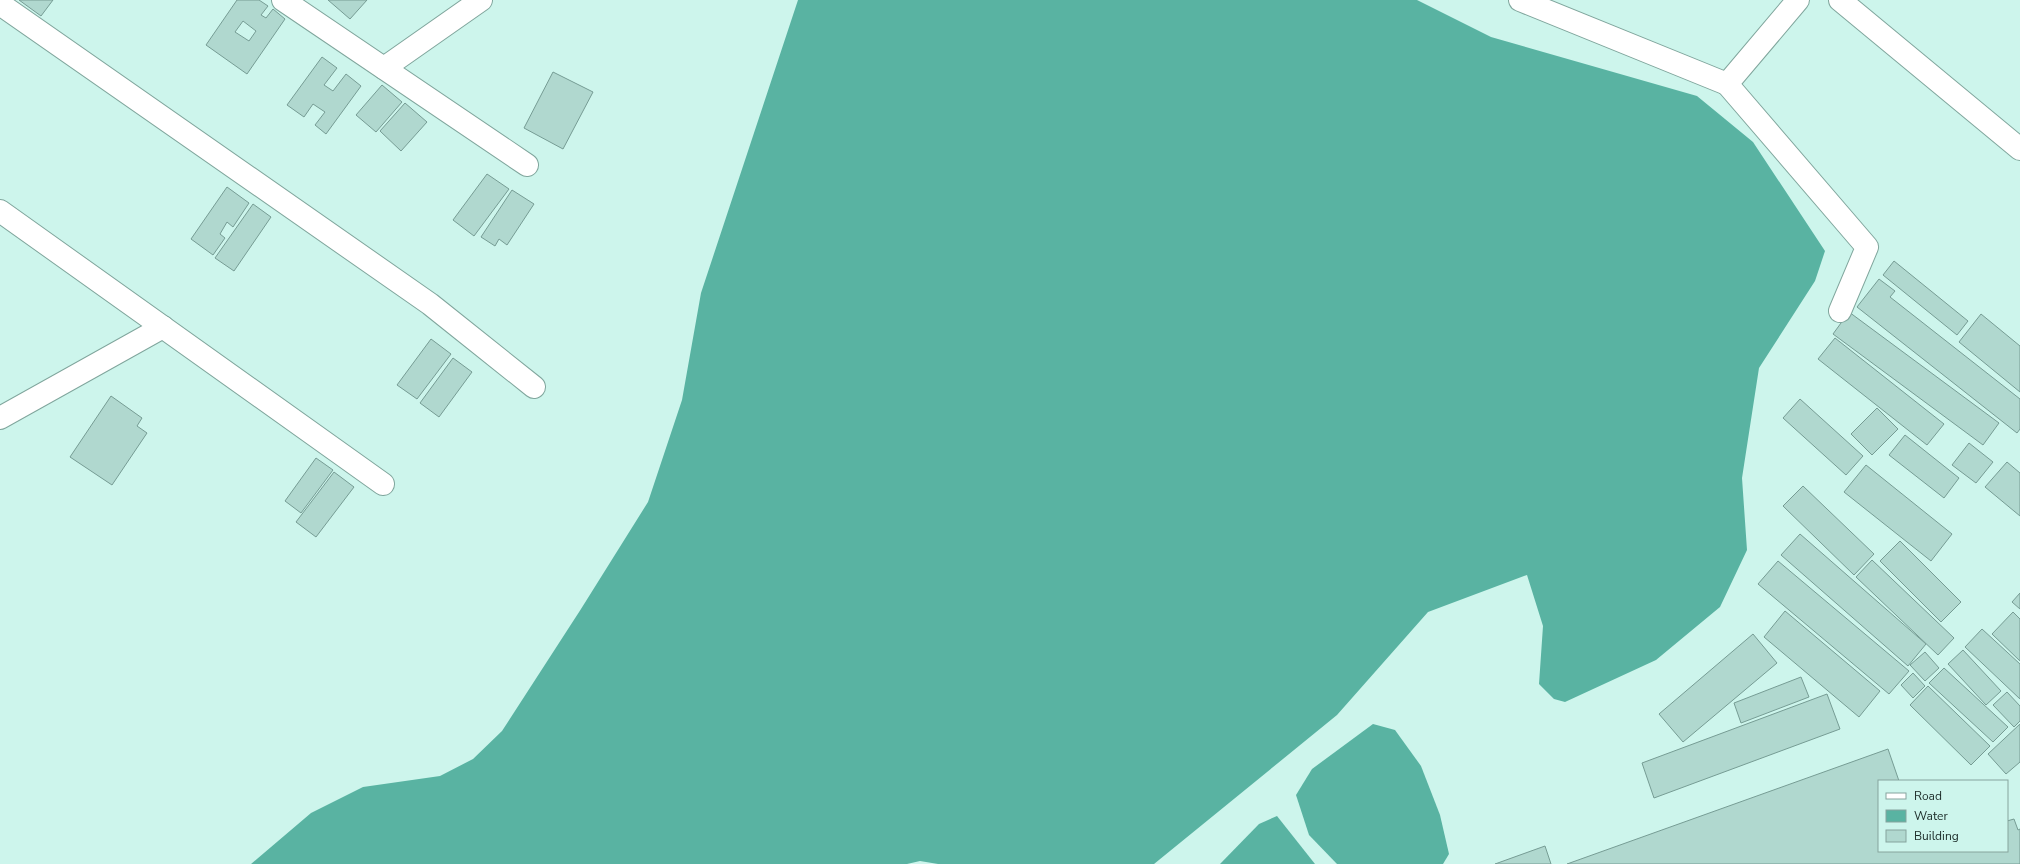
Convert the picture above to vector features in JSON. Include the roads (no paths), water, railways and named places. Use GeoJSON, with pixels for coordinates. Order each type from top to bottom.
{"type":"FeatureCollection","features":[{"type":"Feature","properties":{"kind":"street"},"geometry":{"type":"LineString","coordinates":[[282,0],[527,165]]}},
{"type":"Feature","properties":{"kind":"street"},"geometry":{"type":"LineString","coordinates":[[384,68],[481,0]]}},
{"type":"Feature","properties":{"kind":"street"},"geometry":{"type":"LineString","coordinates":[[1520,0],[1726,84],[1867,247],[1840,311]]}},
{"type":"Feature","properties":{"kind":"street"},"geometry":{"type":"LineString","coordinates":[[1726,84],[1798,0]]}},
{"type":"Feature","properties":{"kind":"street"},"geometry":{"type":"LineString","coordinates":[[1840,0],[2020,149]]}},
{"type":"Feature","properties":{"kind":"street"},"geometry":{"type":"LineString","coordinates":[[0,4],[430,304],[534,387]]}},
{"type":"Feature","properties":{"kind":"street"},"geometry":{"type":"LineString","coordinates":[[0,210],[383,484]]}},
{"type":"Feature","properties":{"kind":"street"},"geometry":{"type":"LineString","coordinates":[[0,418],[163,327]]}},
{"type":"Feature","properties":{"kind":"water"},"geometry":{"type":"Polygon","coordinates":[[[798,0],[1417,0],[1491,37],[1697,96],[1753,142],[1825,251],[1815,281],[1759,368],[1742,478],[1747,550],[1720,607],[1656,660],[1565,702],[1554,699],[1539,684],[1543,626],[1527,575],[1428,612],[1337,715],[1154,864],[938,864],[920,861],[907,864],[251,864],[311,813],[363,787],[440,776],[473,759],[502,731],[581,609],[648,502],[682,400],[701,293],[798,0]]]}},
{"type":"Feature","properties":{"kind":"water"},"geometry":{"type":"Polygon","coordinates":[[[1373,724],[1395,730],[1421,766],[1440,815],[1449,854],[1443,864],[1337,864],[1309,835],[1296,795],[1312,769],[1373,724]]]}},
{"type":"Feature","properties":{"kind":"water"},"geometry":{"type":"Polygon","coordinates":[[[1277,816],[1315,864],[1220,864],[1259,824],[1277,816]]]}}]}
